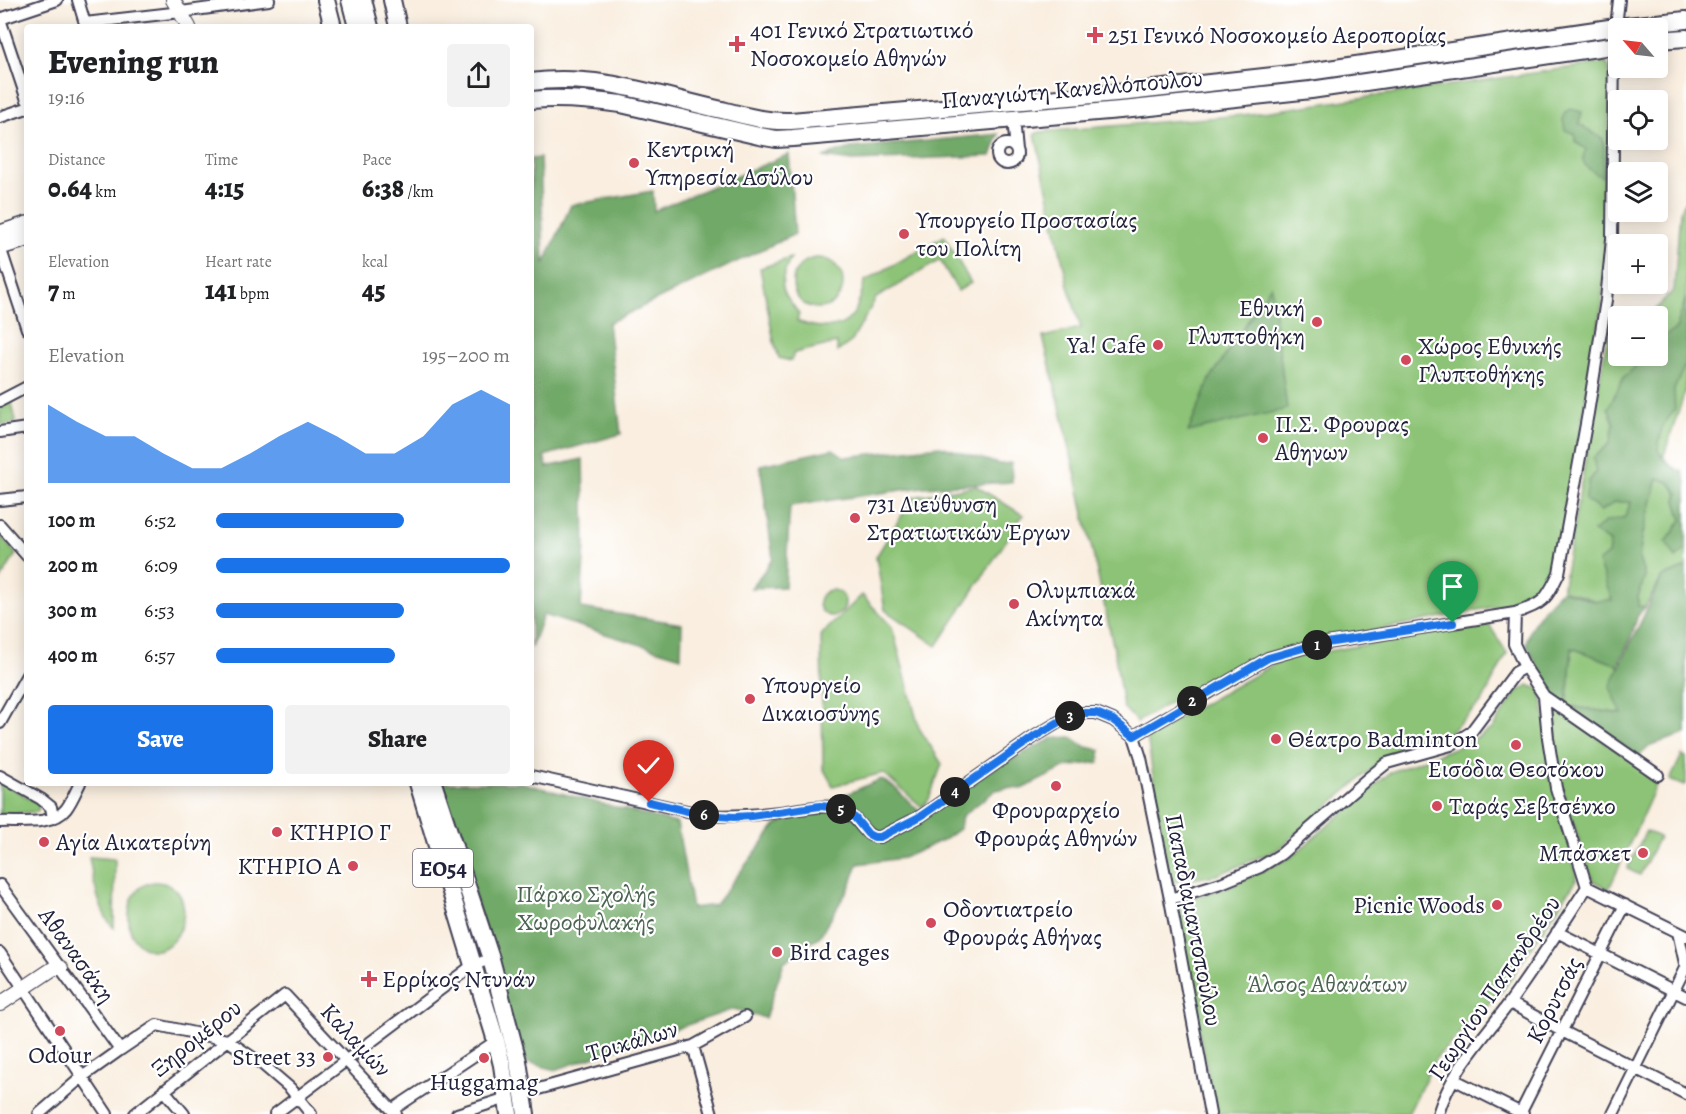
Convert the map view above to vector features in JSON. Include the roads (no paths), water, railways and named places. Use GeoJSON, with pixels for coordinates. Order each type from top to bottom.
{"type":"FeatureCollection","features":[{"type":"Feature","properties":{"kind":"main road"},"geometry":{"type":"LineString","coordinates":[[326,0],[332,24]]}},
{"type":"Feature","properties":{"kind":"main road"},"geometry":{"type":"LineString","coordinates":[[350,0],[356,24]]}},
{"type":"Feature","properties":{"kind":"main road"},"geometry":{"type":"LineString","coordinates":[[363,0],[369,24]]}},
{"type":"Feature","properties":{"kind":"main road"},"geometry":{"type":"LineString","coordinates":[[392,0],[397,24]]}},
{"type":"Feature","properties":{"kind":"main road","name":"Παναγιώτη Κανελλόπουλου"},"geometry":{"type":"LineString","coordinates":[[1668,22],[1686,20]]}},
{"type":"Feature","properties":{"kind":"main road","name":"Παναγιώτη Κανελλόπουλου"},"geometry":{"type":"LineString","coordinates":[[534,82],[568,80],[604,83],[764,120],[791,121],[1128,92],[1308,72],[1608,28]]}},
{"type":"Feature","properties":{"kind":"main road"},"geometry":{"type":"LineString","coordinates":[[1668,39],[1686,38]]}},
{"type":"Feature","properties":{"kind":"main road","name":"Παναγιώτη Κανελλόπουλου"},"geometry":{"type":"LineString","coordinates":[[534,100],[572,98],[618,104],[776,139],[1132,109],[1311,90],[1608,46]]}},
{"type":"Feature","properties":{"kind":"main road"},"geometry":{"type":"LineString","coordinates":[[0,233],[24,225]]}},
{"type":"Feature","properties":{"kind":"main road"},"geometry":{"type":"LineString","coordinates":[[0,247],[24,239]]}},
{"type":"Feature","properties":{"kind":"main road","name":"ΕΟ54"},"geometry":{"type":"LineString","coordinates":[[419,786],[496,1041],[508,1106]]}},
{"type":"Feature","properties":{"kind":"main road","name":"ΕΟ54"},"geometry":{"type":"LineString","coordinates":[[434,786],[491,959],[512,1034],[526,1114]]}},
{"type":"Feature","properties":{"kind":"street"},"geometry":{"type":"LineString","coordinates":[[24,91],[0,19],[57,0]]}},
{"type":"Feature","properties":{"kind":"street"},"geometry":{"type":"LineString","coordinates":[[78,0],[86,24]]}},
{"type":"Feature","properties":{"kind":"street"},"geometry":{"type":"LineString","coordinates":[[173,0],[187,24]]}},
{"type":"Feature","properties":{"kind":"street"},"geometry":{"type":"LineString","coordinates":[[93,24],[269,0]]}},
{"type":"Feature","properties":{"kind":"street"},"geometry":{"type":"LineString","coordinates":[[1617,18],[1619,0]]}},
{"type":"Feature","properties":{"kind":"street"},"geometry":{"type":"LineString","coordinates":[[534,777],[705,815],[734,817],[820,806],[840,808],[855,818],[868,834],[880,837],[921,816],[1034,737],[1067,717],[1081,713],[1096,713],[1113,720],[1134,736],[1268,658],[1314,645],[1515,613],[1535,607],[1549,595],[1559,573],[1606,300],[1612,239],[1615,78]]}},
{"type":"Feature","properties":{"kind":"street"},"geometry":{"type":"LineString","coordinates":[[0,117],[24,109]]}},
{"type":"Feature","properties":{"kind":"street"},"geometry":{"type":"LineString","coordinates":[[1013,118],[1016,150]]}},
{"type":"Feature","properties":{"kind":"street"},"geometry":{"type":"LineString","coordinates":[[0,247],[24,320]]}},
{"type":"Feature","properties":{"kind":"street"},"geometry":{"type":"LineString","coordinates":[[0,401],[24,389]]}},
{"type":"Feature","properties":{"kind":"street"},"geometry":{"type":"LineString","coordinates":[[0,432],[24,428]]}},
{"type":"Feature","properties":{"kind":"street"},"geometry":{"type":"LineString","coordinates":[[0,500],[24,497]]}},
{"type":"Feature","properties":{"kind":"street"},"geometry":{"type":"LineString","coordinates":[[0,525],[24,553]]}},
{"type":"Feature","properties":{"kind":"street"},"geometry":{"type":"LineString","coordinates":[[1515,613],[1514,644],[1525,667],[1544,696],[1658,775]]}},
{"type":"Feature","properties":{"kind":"street"},"geometry":{"type":"LineString","coordinates":[[1170,899],[1221,884],[1260,867],[1281,854],[1366,779],[1387,764],[1451,745],[1471,732],[1516,672],[1525,667]]}},
{"type":"Feature","properties":{"kind":"street"},"geometry":{"type":"LineString","coordinates":[[0,723],[24,680]]}},
{"type":"Feature","properties":{"kind":"street"},"geometry":{"type":"LineString","coordinates":[[1544,696],[1556,788],[1587,887],[1682,934],[1686,967],[1613,1114]]}},
{"type":"Feature","properties":{"kind":"street","name":"Παπαδιαμαντοπούλου"},"geometry":{"type":"LineString","coordinates":[[1134,736],[1141,758],[1170,899],[1210,1114]]}},
{"type":"Feature","properties":{"kind":"street"},"geometry":{"type":"LineString","coordinates":[[0,776],[41,799],[51,807],[53,818]]}},
{"type":"Feature","properties":{"kind":"street"},"geometry":{"type":"LineString","coordinates":[[0,822],[53,818],[65,811],[78,786]]}},
{"type":"Feature","properties":{"kind":"street","name":"Αθανασάκη"},"geometry":{"type":"LineString","coordinates":[[0,885],[120,1050]]}},
{"type":"Feature","properties":{"kind":"street","name":"Γεωργίου Παπανδρέου"},"geometry":{"type":"LineString","coordinates":[[1438,1114],[1453,1079],[1465,1059],[1510,1003],[1587,887]]}},
{"type":"Feature","properties":{"kind":"street","name":"Κορυτσάς"},"geometry":{"type":"LineString","coordinates":[[1521,1114],[1624,905]]}},
{"type":"Feature","properties":{"kind":"street"},"geometry":{"type":"LineString","coordinates":[[1557,932],[1686,997]]}},
{"type":"Feature","properties":{"kind":"street"},"geometry":{"type":"LineString","coordinates":[[0,953],[107,1114]]}},
{"type":"Feature","properties":{"kind":"street"},"geometry":{"type":"LineString","coordinates":[[275,1114],[473,965],[491,959]]}},
{"type":"Feature","properties":{"kind":"street"},"geometry":{"type":"LineString","coordinates":[[0,1004],[25,989],[31,988],[61,968]]}},
{"type":"Feature","properties":{"kind":"street","name":"Καλαμών"},"geometry":{"type":"LineString","coordinates":[[285,995],[394,1112]]}},
{"type":"Feature","properties":{"kind":"street","name":"Ξηρομέρου"},"geometry":{"type":"LineString","coordinates":[[135,1114],[285,995]]}},
{"type":"Feature","properties":{"kind":"street"},"geometry":{"type":"LineString","coordinates":[[1510,1003],[1686,1094]]}},
{"type":"Feature","properties":{"kind":"street","name":"Τρικάλων"},"geometry":{"type":"LineString","coordinates":[[524,1093],[693,1046],[745,1017]]}},
{"type":"Feature","properties":{"kind":"street"},"geometry":{"type":"LineString","coordinates":[[39,1114],[82,1077],[157,1025],[226,1040],[262,1064],[290,1088],[311,1114]]}},
{"type":"Feature","properties":{"kind":"street"},"geometry":{"type":"LineString","coordinates":[[394,1112],[496,1041]]}},
{"type":"Feature","properties":{"kind":"street"},"geometry":{"type":"LineString","coordinates":[[693,1046],[712,1114]]}},
{"type":"Feature","properties":{"kind":"street"},"geometry":{"type":"LineString","coordinates":[[1453,1079],[1521,1114]]}},
{"type":"Feature","properties":{"kind":"street"},"geometry":{"type":"LineString","coordinates":[[165,1090],[184,1114]]}},
{"type":"Feature","properties":{"kind":"street"},"geometry":{"type":"LineString","coordinates":[[457,1114],[508,1106]]}},
{"type":"Feature","properties":{"kind":"place","name":"251 Γενικό Νοσοκομείο Αεροπορίας"},"geometry":{"type":"Point","coordinates":[1095,35]}},
{"type":"Feature","properties":{"kind":"place","name":"401 Γενικό Στρατιωτικό Νοσοκομείο Αθηνών"},"geometry":{"type":"Point","coordinates":[737,44]}},
{"type":"Feature","properties":{"kind":"place","name":"Κεντρική Υπηρεσία Ασύλου"},"geometry":{"type":"Point","coordinates":[634,163]}},
{"type":"Feature","properties":{"kind":"place","name":"Υπουργείο Προστασίας του Πολίτη"},"geometry":{"type":"Point","coordinates":[904,234]}},
{"type":"Feature","properties":{"kind":"place","name":"Εθνική Γλυπτοθήκη"},"geometry":{"type":"Point","coordinates":[1317,322]}},
{"type":"Feature","properties":{"kind":"place","name":"Ya! Cafe"},"geometry":{"type":"Point","coordinates":[1158,345]}},
{"type":"Feature","properties":{"kind":"place","name":"Χώρος Εθνικής Γλυπτοθήκης"},"geometry":{"type":"Point","coordinates":[1406,360]}},
{"type":"Feature","properties":{"kind":"place","name":"Π.Σ. Φρουρας Αθηνων"},"geometry":{"type":"Point","coordinates":[1263,438]}},
{"type":"Feature","properties":{"kind":"place","name":"731 Διεύθυνση Στρατιωτικών Έργων"},"geometry":{"type":"Point","coordinates":[855,518]}},
{"type":"Feature","properties":{"kind":"place","name":"Ολυμπιακά Ακίνητα"},"geometry":{"type":"Point","coordinates":[1014,604]}},
{"type":"Feature","properties":{"kind":"place","name":"Υπουργείο Δικαιοσύνης"},"geometry":{"type":"Point","coordinates":[750,699]}},
{"type":"Feature","properties":{"kind":"place","name":"Θέατρο Badminton"},"geometry":{"type":"Point","coordinates":[1276,739]}},
{"type":"Feature","properties":{"kind":"place","name":"Εισόδια Θεοτόκου"},"geometry":{"type":"Point","coordinates":[1516,745]}},
{"type":"Feature","properties":{"kind":"place","name":"Φρουραρχείο Φρουράς Αθηνών"},"geometry":{"type":"Point","coordinates":[1056,786]}},
{"type":"Feature","properties":{"kind":"place","name":"Ταράς Σεβτσένκο"},"geometry":{"type":"Point","coordinates":[1437,806]}},
{"type":"Feature","properties":{"kind":"place","name":"ΚΤΗΡΙΟ Γ"},"geometry":{"type":"Point","coordinates":[277,832]}},
{"type":"Feature","properties":{"kind":"place","name":"Αγία Αικατερίνη"},"geometry":{"type":"Point","coordinates":[44,842]}},
{"type":"Feature","properties":{"kind":"place","name":"Μπάσκετ"},"geometry":{"type":"Point","coordinates":[1643,853]}},
{"type":"Feature","properties":{"kind":"place","name":"ΚΤΗΡΙΟ Α"},"geometry":{"type":"Point","coordinates":[353,866]}},
{"type":"Feature","properties":{"kind":"place","name":"Picnic Woods"},"geometry":{"type":"Point","coordinates":[1497,905]}},
{"type":"Feature","properties":{"kind":"place","name":"Οδοντιατρείο Φρουράς Αθήνας"},"geometry":{"type":"Point","coordinates":[931,923]}},
{"type":"Feature","properties":{"kind":"place","name":"Bird cages"},"geometry":{"type":"Point","coordinates":[777,952]}},
{"type":"Feature","properties":{"kind":"place","name":"Ερρίκος Ντυνάν"},"geometry":{"type":"Point","coordinates":[369,979]}},
{"type":"Feature","properties":{"kind":"place","name":"Odour"},"geometry":{"type":"Point","coordinates":[60,1031]}},
{"type":"Feature","properties":{"kind":"place","name":"Street 33"},"geometry":{"type":"Point","coordinates":[328,1057]}},
{"type":"Feature","properties":{"kind":"place","name":"Huggamag"},"geometry":{"type":"Point","coordinates":[484,1058]}},
{"type":"Feature","properties":{"kind":"park label","name":"Πάρκο Σχολής Χωροφυλακής"},"geometry":{"type":"Point","coordinates":[586,908]}},
{"type":"Feature","properties":{"kind":"park label","name":"Άλσος Αθανάτων"},"geometry":{"type":"Point","coordinates":[1327,984]}}]}
